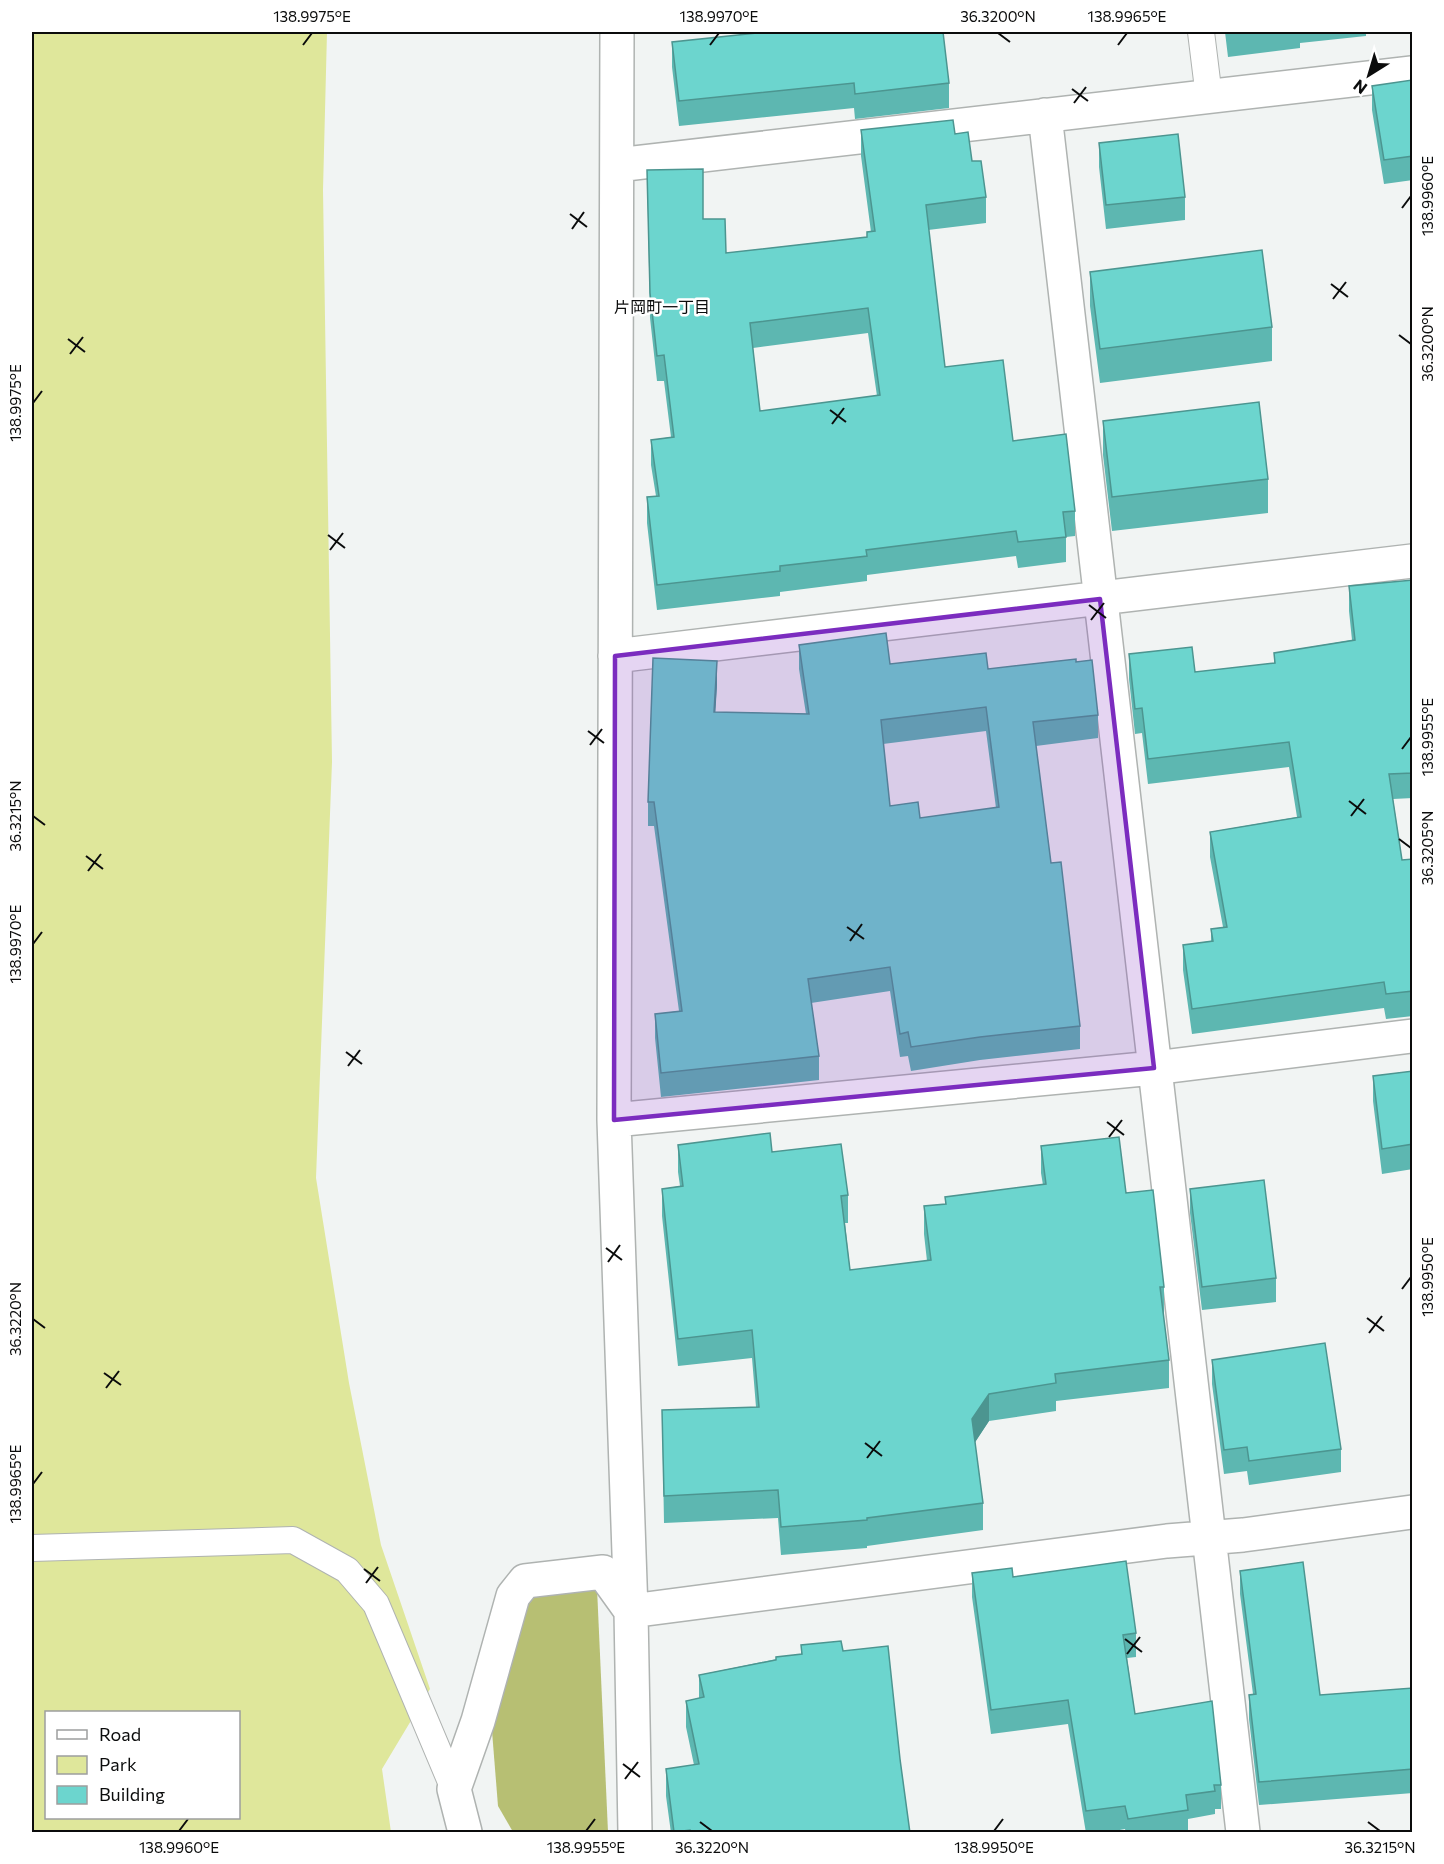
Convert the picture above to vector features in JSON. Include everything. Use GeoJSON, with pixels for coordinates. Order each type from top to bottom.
{"type":"FeatureCollection","features":[{"type":"Feature","properties":{"kind":"street"},"geometry":{"type":"LineString","coordinates":[[617,32],[614,1120],[631,1611],[635,1833]]}},
{"type":"Feature","properties":{"kind":"street"},"geometry":{"type":"LineString","coordinates":[[617,165],[1413,73]]}},
{"type":"Feature","properties":{"kind":"street"},"geometry":{"type":"LineString","coordinates":[[1045,115],[1210,1538],[1242,1833]]}},
{"type":"Feature","properties":{"kind":"street"},"geometry":{"type":"LineString","coordinates":[[615,656],[1413,561]]}},
{"type":"Feature","properties":{"kind":"street"},"geometry":{"type":"LineString","coordinates":[[614,1120],[1154,1068],[1413,1036]]}},
{"type":"Feature","properties":{"kind":"street"},"geometry":{"type":"LineString","coordinates":[[631,1611],[1167,1541],[1243,1535],[1413,1512]]}},
{"type":"Feature","properties":{"kind":"street"},"geometry":{"type":"LineString","coordinates":[[465,1833],[454,1789],[478,1721],[513,1596],[525,1581],[603,1572],[631,1611]]}},
{"type":"Feature","properties":{"kind":"lane"},"geometry":{"type":"LineString","coordinates":[[1201,32],[1209,97]]}},
{"type":"Feature","properties":{"kind":"lane"},"geometry":{"type":"LineString","coordinates":[[32,1548],[293,1540],[346,1570],[375,1604],[454,1789]]}},
{"type":"Feature","properties":{"kind":"highlighted area"},"geometry":{"type":"Polygon","coordinates":[[[1100,599],[1154,1068],[614,1120],[615,656],[1100,599]]]}},
{"type":"Feature","properties":{"kind":"green space"},"geometry":{"type":"Polygon","coordinates":[[[32,32],[327,32],[323,190],[332,762],[316,1178],[349,1383],[381,1545],[430,1689],[382,1769],[391,1832],[32,1832],[32,32]]]}},
{"type":"Feature","properties":{"kind":"green space"},"geometry":{"type":"Polygon","coordinates":[[[597,1588],[608,1832],[513,1832],[498,1806],[492,1731],[523,1592],[597,1588]]]}},
{"type":"Feature","properties":{"kind":"building"},"geometry":{"type":"Polygon","coordinates":[[[767,32],[943,32],[949,83],[855,94],[854,83],[679,101],[672,42],[767,32]]]}},
{"type":"Feature","properties":{"kind":"building"},"geometry":{"type":"Polygon","coordinates":[[[1412,80],[1413,156],[1384,160],[1372,86],[1412,80]]]}},
{"type":"Feature","properties":{"kind":"building"},"geometry":{"type":"Polygon","coordinates":[[[953,120],[955,134],[968,132],[972,161],[981,161],[986,197],[926,205],[945,367],[1003,360],[1013,441],[1066,434],[1075,511],[1063,512],[1066,537],[1018,542],[1016,531],[866,550],[867,556],[780,566],[780,571],[657,585],[647,497],[659,496],[651,440],[674,437],[664,355],[657,356],[650,293],[647,170],[703,169],[703,219],[725,219],[726,253],[867,237],[867,232],[875,231],[861,130],[953,120]],[[868,308],[750,323],[760,411],[880,395],[868,308]]]}},
{"type":"Feature","properties":{"kind":"building"},"geometry":{"type":"Polygon","coordinates":[[[1178,134],[1185,197],[1106,205],[1099,143],[1178,134]]]}},
{"type":"Feature","properties":{"kind":"building"},"geometry":{"type":"Polygon","coordinates":[[[1262,250],[1272,327],[1100,349],[1090,272],[1262,250]]]}},
{"type":"Feature","properties":{"kind":"building"},"geometry":{"type":"Polygon","coordinates":[[[1259,402],[1268,479],[1112,497],[1103,421],[1259,402]]]}},
{"type":"Feature","properties":{"kind":"building"},"geometry":{"type":"Polygon","coordinates":[[[1413,580],[1413,773],[1389,774],[1402,860],[1413,859],[1413,991],[1386,994],[1384,982],[1192,1009],[1183,945],[1213,941],[1211,929],[1227,927],[1210,832],[1301,817],[1289,742],[1148,759],[1142,708],[1135,709],[1129,654],[1192,647],[1195,672],[1275,663],[1274,653],[1355,640],[1349,586],[1413,580]]]}},
{"type":"Feature","properties":{"kind":"building"},"geometry":{"type":"Polygon","coordinates":[[[886,633],[890,664],[986,653],[988,669],[1076,659],[1076,662],[1092,660],[1098,715],[1033,722],[1051,863],[1061,862],[1080,1026],[911,1047],[908,1032],[900,1034],[890,967],[808,979],[819,1056],[661,1073],[655,1014],[682,1011],[654,802],[648,802],[653,658],[717,661],[714,712],[809,714],[799,645],[886,633]],[[986,707],[881,720],[890,806],[918,802],[920,818],[999,807],[986,707]]]}},
{"type":"Feature","properties":{"kind":"building"},"geometry":{"type":"Polygon","coordinates":[[[1413,1071],[1413,1144],[1382,1149],[1373,1076],[1413,1071]]]}},
{"type":"Feature","properties":{"kind":"building"},"geometry":{"type":"Polygon","coordinates":[[[770,1133],[772,1152],[841,1144],[848,1195],[841,1196],[850,1270],[931,1260],[924,1206],[946,1204],[945,1197],[1046,1184],[1041,1146],[1119,1137],[1126,1193],[1153,1190],[1164,1287],[1160,1287],[1169,1360],[1055,1374],[1056,1383],[989,1394],[972,1419],[983,1503],[867,1518],[867,1520],[781,1527],[778,1490],[664,1496],[662,1410],[759,1407],[752,1330],[678,1339],[662,1189],[683,1186],[678,1145],[770,1133]]]}},
{"type":"Feature","properties":{"kind":"building"},"geometry":{"type":"Polygon","coordinates":[[[1264,1180],[1276,1278],[1202,1287],[1190,1189],[1264,1180]]]}},
{"type":"Feature","properties":{"kind":"building"},"geometry":{"type":"Polygon","coordinates":[[[1325,1343],[1341,1449],[1249,1461],[1247,1447],[1224,1450],[1212,1360],[1325,1343]]]}},
{"type":"Feature","properties":{"kind":"building"},"geometry":{"type":"Polygon","coordinates":[[[1126,1561],[1136,1633],[1123,1635],[1135,1714],[1212,1701],[1221,1785],[1214,1785],[1215,1791],[1186,1795],[1188,1810],[1128,1819],[1125,1806],[1086,1811],[1068,1700],[991,1710],[972,1573],[1012,1568],[1013,1577],[1126,1561]]]}},
{"type":"Feature","properties":{"kind":"building"},"geometry":{"type":"Polygon","coordinates":[[[1303,1562],[1320,1695],[1413,1688],[1413,1769],[1259,1782],[1249,1695],[1256,1694],[1240,1571],[1303,1562]]]}},
{"type":"Feature","properties":{"kind":"building"},"geometry":{"type":"Polygon","coordinates":[[[841,1641],[843,1651],[888,1646],[910,1833],[690,1833],[690,1830],[674,1832],[666,1769],[699,1764],[686,1701],[704,1697],[699,1675],[776,1660],[776,1657],[802,1654],[801,1645],[841,1641]]]}},
{"type":"Feature","properties":{"kind":"district","name":"片岡町一丁目"},"geometry":{"type":"Point","coordinates":[662,307]}}]}
